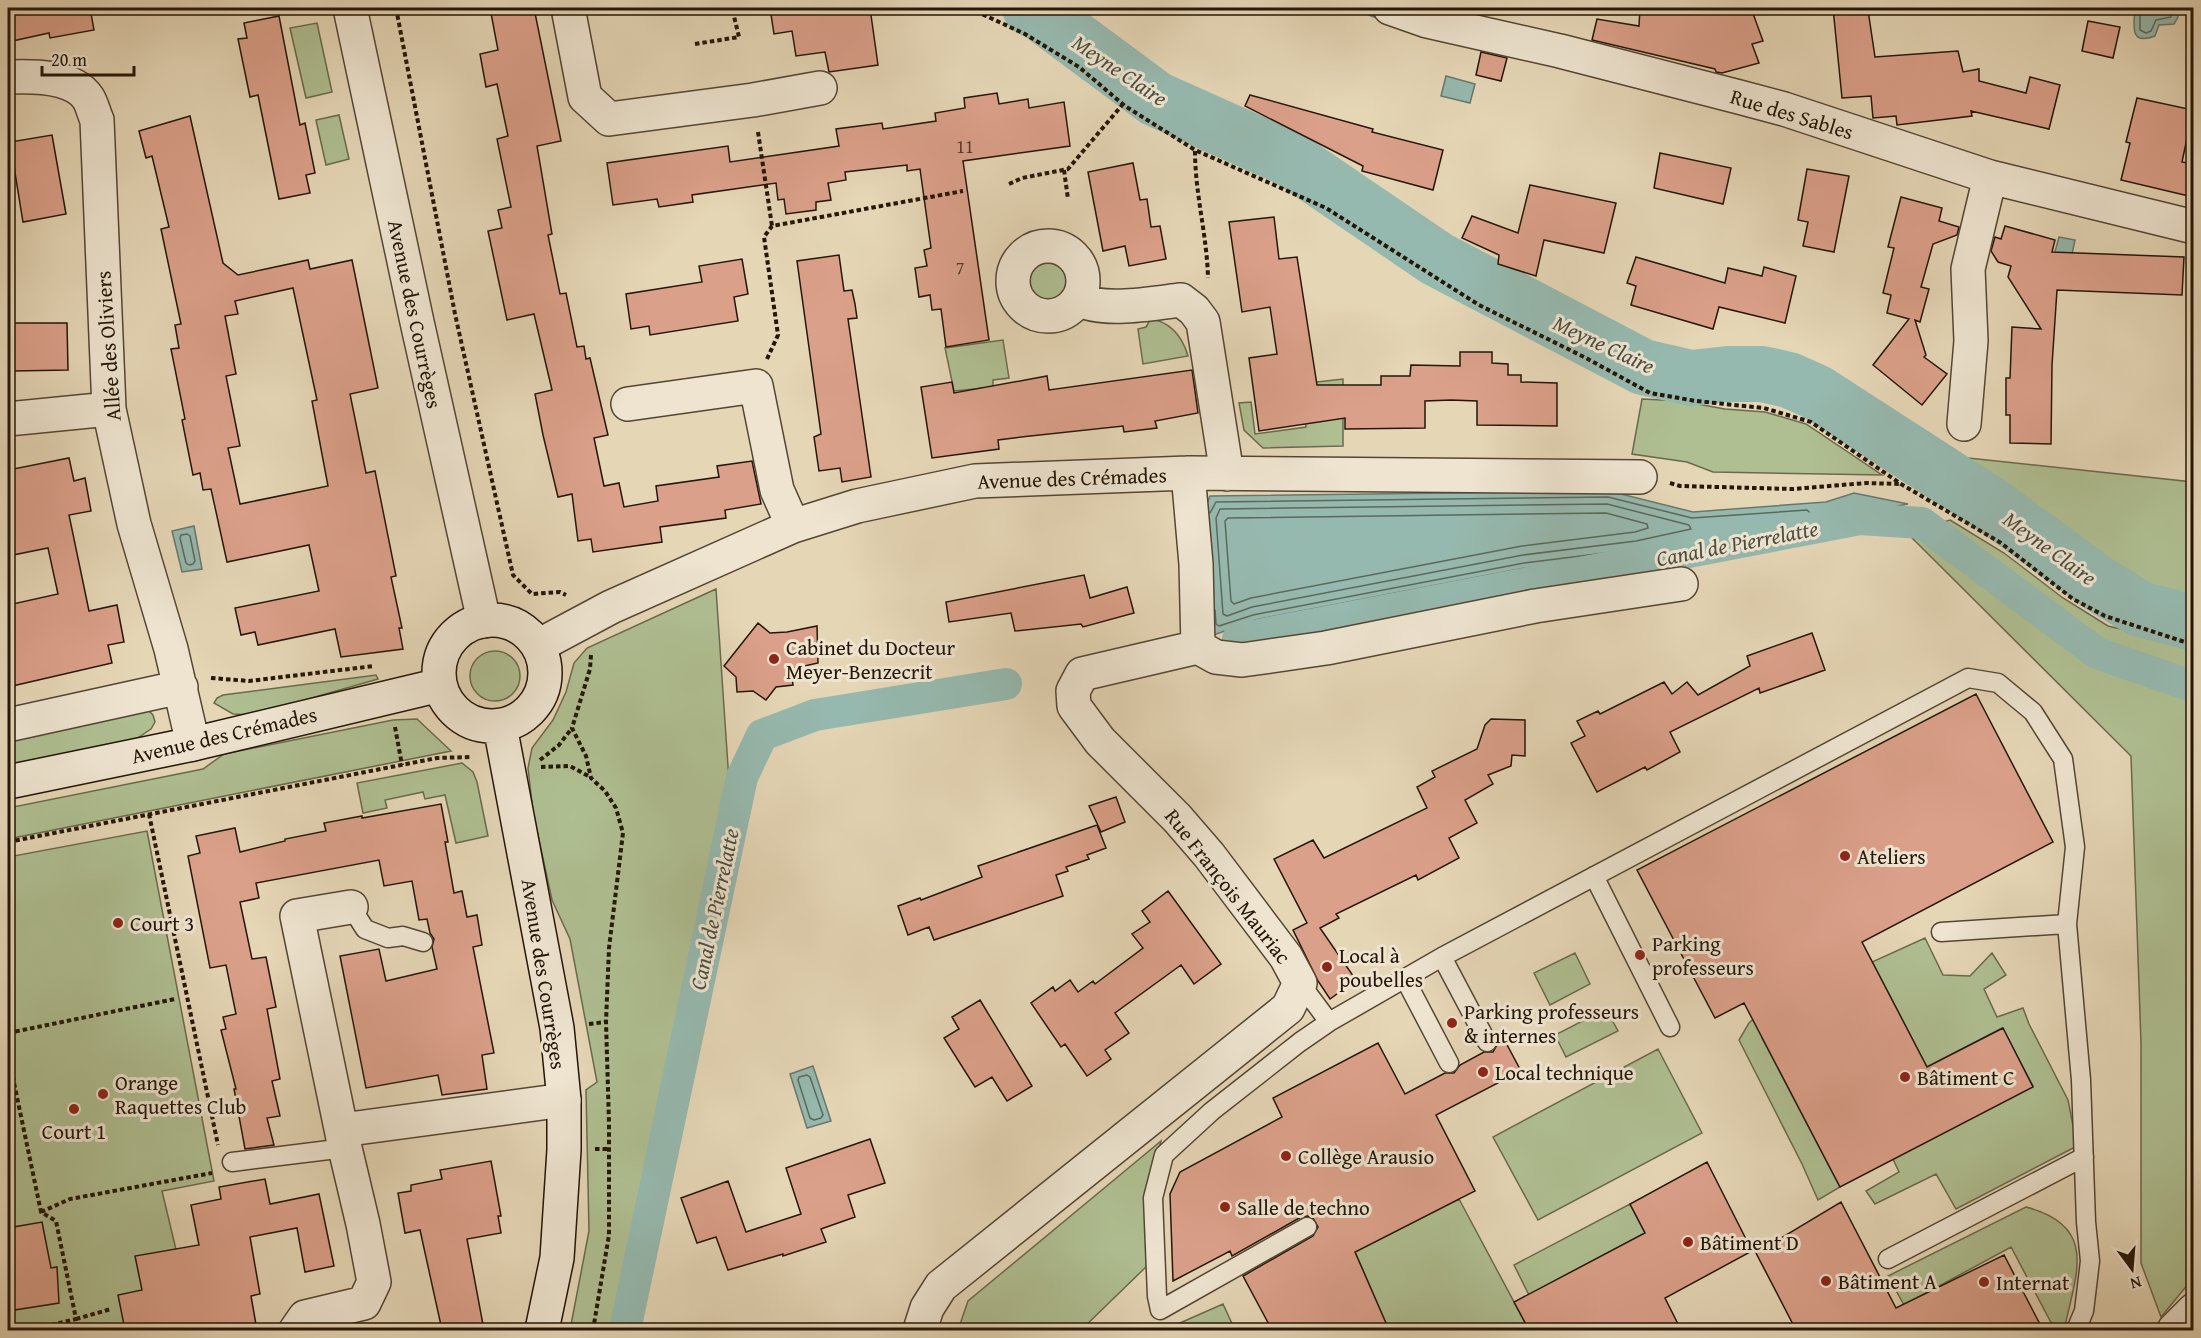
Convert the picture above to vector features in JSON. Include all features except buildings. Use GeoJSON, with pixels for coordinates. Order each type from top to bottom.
{"type":"FeatureCollection","features":[{"type":"Feature","properties":{"kind":"street","name":"Avenue des Courrèges"},"geometry":{"type":"LineString","coordinates":[[350,8],[419,333],[484,621]]}},
{"type":"Feature","properties":{"kind":"street"},"geometry":{"type":"LineString","coordinates":[[568,8],[585,97],[609,119],[753,100],[820,88]]}},
{"type":"Feature","properties":{"kind":"street","name":"Rue des Sables"},"geometry":{"type":"LineString","coordinates":[[1390,8],[1427,21],[1560,51],[1738,97],[1795,113],[1990,177],[2193,227]]}},
{"type":"Feature","properties":{"kind":"street","name":"Allée des Oliviers"},"geometry":{"type":"LineString","coordinates":[[8,77],[33,76],[66,81],[88,97],[97,120],[109,409],[134,524],[181,687],[193,744]]}},
{"type":"Feature","properties":{"kind":"street"},"geometry":{"type":"LineString","coordinates":[[1964,424],[1971,341],[1968,268],[1990,177]]}},
{"type":"Feature","properties":{"kind":"street"},"geometry":{"type":"LineString","coordinates":[[1079,299],[1088,305],[1181,300],[1194,310],[1203,322],[1227,474]]}},
{"type":"Feature","properties":{"kind":"street"},"geometry":{"type":"LineString","coordinates":[[628,404],[756,386],[777,490],[793,526]]}},
{"type":"Feature","properties":{"kind":"street"},"geometry":{"type":"LineString","coordinates":[[8,419],[109,409]]}},
{"type":"Feature","properties":{"kind":"street"},"geometry":{"type":"LineString","coordinates":[[1188,473],[1196,564],[1198,647],[1216,657],[1242,660],[1326,648],[1535,606],[1681,584]]}},
{"type":"Feature","properties":{"kind":"street","name":"Avenue des Crémades"},"geometry":{"type":"LineString","coordinates":[[538,646],[611,607],[793,526],[857,506],[975,481],[1188,473],[1640,477]]}},
{"type":"Feature","properties":{"kind":"street"},"geometry":{"type":"LineString","coordinates":[[484,621],[500,621],[515,625],[528,634],[538,646],[544,662],[545,680],[540,696],[530,711],[516,721],[500,726],[484,726],[469,721],[455,712],[446,700],[440,685],[439,668],[444,651],[454,637],[468,626],[484,621]]}},
{"type":"Feature","properties":{"kind":"street","name":"Rue François Mauriac"},"geometry":{"type":"LineString","coordinates":[[920,1330],[927,1308],[941,1286],[1288,1008],[1300,983],[1286,957],[1209,855],[1177,818],[1100,741],[1074,706],[1073,691],[1082,674],[1198,647]]}},
{"type":"Feature","properties":{"kind":"street","name":"Avenue des Crémades"},"geometry":{"type":"LineString","coordinates":[[8,782],[193,744],[440,685]]}},
{"type":"Feature","properties":{"kind":"street"},"geometry":{"type":"LineString","coordinates":[[8,725],[181,687]]}},
{"type":"Feature","properties":{"kind":"street","name":"Avenue des Courrèges"},"geometry":{"type":"LineString","coordinates":[[500,726],[557,1028],[564,1100],[564,1150],[558,1258],[542,1330]]}},
{"type":"Feature","properties":{"kind":"street"},"geometry":{"type":"LineString","coordinates":[[296,1330],[305,1317],[364,1303],[374,1282],[297,916],[351,907]]}},
{"type":"Feature","properties":{"kind":"street"},"geometry":{"type":"LineString","coordinates":[[343,1139],[564,1100]]}},
{"type":"Feature","properties":{"kind":"street"},"geometry":{"type":"LineString","coordinates":[[2174,1330],[2193,1310]]}},
{"type":"Feature","properties":{"kind":"lane"},"geometry":{"type":"LineString","coordinates":[[1307,1227],[1160,1310],[1157,1296],[1153,1198],[1164,1155],[1212,1111],[1329,1022],[1442,957],[1968,678],[1998,683],[2033,712],[2062,759],[2075,847],[2067,924],[2081,1080],[2090,1261],[2084,1311],[2076,1330]]}},
{"type":"Feature","properties":{"kind":"lane"},"geometry":{"type":"LineString","coordinates":[[1594,876],[1670,1027]]}},
{"type":"Feature","properties":{"kind":"lane"},"geometry":{"type":"LineString","coordinates":[[351,907],[365,929],[388,938],[403,936],[423,942]]}},
{"type":"Feature","properties":{"kind":"lane"},"geometry":{"type":"LineString","coordinates":[[1941,932],[2067,924]]}},
{"type":"Feature","properties":{"kind":"lane"},"geometry":{"type":"LineString","coordinates":[[1442,957],[1487,1042]]}},
{"type":"Feature","properties":{"kind":"lane"},"geometry":{"type":"LineString","coordinates":[[1405,979],[1449,1063]]}},
{"type":"Feature","properties":{"kind":"lane"},"geometry":{"type":"LineString","coordinates":[[1300,983],[1329,1022]]}},
{"type":"Feature","properties":{"kind":"lane"},"geometry":{"type":"LineString","coordinates":[[232,1162],[343,1139]]}},
{"type":"Feature","properties":{"kind":"lane"},"geometry":{"type":"LineString","coordinates":[[1888,1259],[2084,1157]]}},
{"type":"Feature","properties":{"kind":"path"},"geometry":{"type":"LineString","coordinates":[[396,8],[455,314],[513,575],[532,594],[560,592],[575,598]]}},
{"type":"Feature","properties":{"kind":"path"},"geometry":{"type":"LineString","coordinates":[[695,44],[739,38],[732,8]]}},
{"type":"Feature","properties":{"kind":"path"},"geometry":{"type":"LineString","coordinates":[[969,8],[1024,34],[1079,67],[1123,104],[1195,150],[1326,208],[1479,305],[1586,358],[1650,393],[1696,401],[1764,408],[1811,422],[1901,483],[2001,543],[2073,599],[2105,616],[2193,645]]}},
{"type":"Feature","properties":{"kind":"path"},"geometry":{"type":"LineString","coordinates":[[753,100],[772,226]]}},
{"type":"Feature","properties":{"kind":"path"},"geometry":{"type":"LineString","coordinates":[[1009,184],[1022,178],[1068,169],[1123,104]]}},
{"type":"Feature","properties":{"kind":"path"},"geometry":{"type":"LineString","coordinates":[[1195,150],[1195,176],[1208,257],[1208,278]]}},
{"type":"Feature","properties":{"kind":"path"},"geometry":{"type":"LineString","coordinates":[[1064,170],[1068,199]]}},
{"type":"Feature","properties":{"kind":"path"},"geometry":{"type":"LineString","coordinates":[[756,386],[778,334],[764,237],[772,226],[963,191]]}},
{"type":"Feature","properties":{"kind":"path"},"geometry":{"type":"LineString","coordinates":[[1640,477],[1680,486],[1793,489],[1866,483],[1901,483]]}},
{"type":"Feature","properties":{"kind":"path"},"geometry":{"type":"LineString","coordinates":[[593,648],[590,669],[572,729],[538,765],[570,766],[591,778],[605,791],[616,808],[624,833],[609,948],[607,1012],[609,1235],[593,1330]]}},
{"type":"Feature","properties":{"kind":"path"},"geometry":{"type":"LineString","coordinates":[[181,687],[209,678],[249,681],[383,664]]}},
{"type":"Feature","properties":{"kind":"path"},"geometry":{"type":"LineString","coordinates":[[572,729],[586,756],[591,778]]}},
{"type":"Feature","properties":{"kind":"path"},"geometry":{"type":"LineString","coordinates":[[8,842],[437,758],[470,757]]}},
{"type":"Feature","properties":{"kind":"path"},"geometry":{"type":"LineString","coordinates":[[41,1212],[70,1199],[164,1180],[221,1172],[232,1162],[219,1151],[149,814]]}},
{"type":"Feature","properties":{"kind":"path"},"geometry":{"type":"LineString","coordinates":[[8,1033],[175,999]]}},
{"type":"Feature","properties":{"kind":"path"},"geometry":{"type":"LineString","coordinates":[[8,1054],[41,1212],[56,1221],[76,1319]]}},
{"type":"Feature","properties":{"kind":"path"},"geometry":{"type":"LineString","coordinates":[[31,1330],[111,1309]]}},
{"type":"Feature","properties":{"kind":"green space"},"geometry":{"type":"Polygon","coordinates":[[[317,23],[332,92],[306,98],[290,28],[317,23]]]}},
{"type":"Feature","properties":{"kind":"green space"},"geometry":{"type":"Polygon","coordinates":[[[339,115],[349,159],[326,165],[316,120],[339,115]]]}},
{"type":"Feature","properties":{"kind":"green space"},"geometry":{"type":"Polygon","coordinates":[[[1049,260],[1064,266],[1070,281],[1064,296],[1049,302],[1034,296],[1028,281],[1034,266],[1049,260]]]}},
{"type":"Feature","properties":{"kind":"green space"},"geometry":{"type":"Polygon","coordinates":[[[1147,318],[1162,322],[1174,330],[1188,356],[1143,364],[1138,329],[1146,327],[1149,322],[1147,318]]]}},
{"type":"Feature","properties":{"kind":"green space"},"geometry":{"type":"Polygon","coordinates":[[[1003,340],[1009,378],[993,380],[993,387],[954,391],[945,348],[1003,340]]]}},
{"type":"Feature","properties":{"kind":"green space"},"geometry":{"type":"Polygon","coordinates":[[[1343,379],[1343,446],[1263,448],[1244,430],[1239,403],[1251,402],[1255,434],[1306,427],[1303,407],[1308,383],[1343,379]]]}},
{"type":"Feature","properties":{"kind":"green space"},"geometry":{"type":"Polygon","coordinates":[[[1642,399],[1681,401],[1725,409],[1765,412],[1806,424],[1882,475],[1713,472],[1687,462],[1632,454],[1642,399]]]}},
{"type":"Feature","properties":{"kind":"green space"},"geometry":{"type":"Polygon","coordinates":[[[1940,455],[2193,482],[2193,610],[2123,582],[1940,455]]]}},
{"type":"Feature","properties":{"kind":"green space"},"geometry":{"type":"Polygon","coordinates":[[[1950,520],[2004,553],[2063,598],[2108,626],[2193,649],[2194,1277],[2161,1317],[2141,1263],[2141,1043],[2131,756],[1900,526],[1930,526],[1950,520]]]}},
{"type":"Feature","properties":{"kind":"green space"},"geometry":{"type":"Polygon","coordinates":[[[716,589],[729,781],[617,1330],[570,1330],[589,1231],[586,1090],[597,1082],[570,939],[552,900],[533,812],[528,768],[532,748],[553,720],[566,692],[574,663],[587,648],[716,589]]]}},
{"type":"Feature","properties":{"kind":"green space"},"geometry":{"type":"Polygon","coordinates":[[[490,651],[500,651],[513,658],[520,671],[520,681],[513,694],[500,701],[490,701],[481,697],[474,690],[470,681],[470,671],[474,662],[481,655],[490,651]]]}},
{"type":"Feature","properties":{"kind":"green space"},"geometry":{"type":"Polygon","coordinates":[[[376,675],[378,679],[252,715],[233,714],[214,703],[223,695],[376,675]]]}},
{"type":"Feature","properties":{"kind":"green space"},"geometry":{"type":"Polygon","coordinates":[[[148,710],[155,722],[151,729],[136,739],[8,765],[8,739],[148,710]]]}},
{"type":"Feature","properties":{"kind":"green space"},"geometry":{"type":"Polygon","coordinates":[[[417,719],[451,751],[8,839],[8,808],[203,769],[224,754],[393,720],[417,719]]]}},
{"type":"Feature","properties":{"kind":"green space"},"geometry":{"type":"Polygon","coordinates":[[[462,763],[473,772],[477,782],[488,836],[456,843],[445,795],[425,799],[423,792],[385,800],[387,808],[363,813],[357,783],[462,763]]]}},
{"type":"Feature","properties":{"kind":"green space","name":"Orange Raquettes Club"},"geometry":{"type":"Polygon","coordinates":[[[147,831],[214,1181],[162,1191],[179,1262],[158,1265],[170,1330],[8,1330],[8,857],[147,831]]]}},
{"type":"Feature","properties":{"kind":"green space"},"geometry":{"type":"Polygon","coordinates":[[[1925,938],[1943,975],[1970,976],[1992,953],[2006,975],[1984,989],[1997,1017],[2023,1008],[2068,1100],[2077,1146],[1956,1209],[1936,1174],[1875,1204],[1866,1191],[1899,1172],[1893,1159],[2033,1086],[2002,1028],[1927,1067],[1872,962],[1925,938]]]}},
{"type":"Feature","properties":{"kind":"green space"},"geometry":{"type":"Polygon","coordinates":[[[1575,953],[1590,984],[1550,1005],[1534,973],[1575,953]]]}},
{"type":"Feature","properties":{"kind":"green space"},"geometry":{"type":"Polygon","coordinates":[[[1606,1009],[1618,1031],[1566,1057],[1555,1035],[1606,1009]]]}},
{"type":"Feature","properties":{"kind":"green space"},"geometry":{"type":"Polygon","coordinates":[[[1763,1010],[1762,1038],[1840,1187],[1818,1200],[1739,1040],[1749,1023],[1763,1010]]]}},
{"type":"Feature","properties":{"kind":"green space"},"geometry":{"type":"Polygon","coordinates":[[[1658,1049],[1702,1133],[1538,1220],[1493,1137],[1658,1049]]]}},
{"type":"Feature","properties":{"kind":"green space"},"geometry":{"type":"Polygon","coordinates":[[[1161,1141],[1153,1174],[1148,1265],[1081,1330],[958,1330],[968,1301],[1161,1141]]]}},
{"type":"Feature","properties":{"kind":"green space"},"geometry":{"type":"Polygon","coordinates":[[[1459,1199],[1529,1330],[1389,1330],[1355,1252],[1459,1199]]]}},
{"type":"Feature","properties":{"kind":"green space"},"geometry":{"type":"Polygon","coordinates":[[[1630,1204],[1645,1233],[1529,1295],[1514,1265],[1630,1204]]]}},
{"type":"Feature","properties":{"kind":"green space"},"geometry":{"type":"Polygon","coordinates":[[[2026,1207],[2049,1215],[2064,1226],[2073,1240],[2077,1255],[2076,1271],[2064,1330],[2055,1330],[2011,1247],[1904,1305],[1888,1276],[2026,1207]]]}},
{"type":"Feature","properties":{"kind":"green space"},"geometry":{"type":"Polygon","coordinates":[[[1223,1304],[1235,1330],[1164,1330],[1223,1304]]]}},
{"type":"Feature","properties":{"kind":"water"},"geometry":{"type":"Polygon","coordinates":[[[2135,8],[2178,8],[2178,17],[2174,24],[2159,25],[2155,36],[2141,38],[2137,36],[2134,27],[2135,8]]]}},
{"type":"Feature","properties":{"kind":"water"},"geometry":{"type":"Polygon","coordinates":[[[1446,76],[1475,84],[1470,103],[1441,96],[1446,76]]]}},
{"type":"Feature","properties":{"kind":"water"},"geometry":{"type":"Polygon","coordinates":[[[2059,237],[2075,240],[2068,272],[2050,270],[2059,237]]]}},
{"type":"Feature","properties":{"kind":"water"},"geometry":{"type":"Polygon","coordinates":[[[1609,491],[1693,512],[1826,502],[1854,493],[1908,504],[1639,555],[1525,568],[1255,620],[1211,636],[1202,515],[1210,496],[1609,491]]]}},
{"type":"Feature","properties":{"kind":"water"},"geometry":{"type":"Polygon","coordinates":[[[194,526],[202,569],[182,572],[172,531],[194,526]]]}},
{"type":"Feature","properties":{"kind":"water"},"geometry":{"type":"Polygon","coordinates":[[[813,1066],[831,1121],[807,1128],[790,1074],[813,1066]]]}},
{"type":"Feature","properties":{"kind":"waterway","name":"Meyne Claire"},"geometry":{"type":"LineString","coordinates":[[1030,8],[1040,13],[1156,99],[1290,159],[1437,259],[1643,367],[1691,378],[1728,374],[1762,374],[1789,380],[1816,392],[1994,507],[2099,584],[2140,609],[2194,623]]}},
{"type":"Feature","properties":{"kind":"waterway"},"geometry":{"type":"LineString","coordinates":[[1361,8],[1387,18]]}},
{"type":"Feature","properties":{"kind":"waterway","name":"Canal de Pierrelatte"},"geometry":{"type":"LineString","coordinates":[[1238,639],[1860,519],[1922,523],[2097,653],[2194,687]]}},
{"type":"Feature","properties":{"kind":"waterway","name":"Canal de Pierrelatte"},"geometry":{"type":"LineString","coordinates":[[625,1330],[742,777],[762,735],[815,715],[1006,684]]}},
{"type":"Feature","properties":{"kind":"place","name":"Cabinet du Docteur Meyer-Benzecrit"},"geometry":{"type":"Point","coordinates":[774,659]}},
{"type":"Feature","properties":{"kind":"place","name":"Ateliers"},"geometry":{"type":"Point","coordinates":[1845,856]}},
{"type":"Feature","properties":{"kind":"place","name":"Court 3"},"geometry":{"type":"Point","coordinates":[118,923]}},
{"type":"Feature","properties":{"kind":"place","name":"Parking professeurs"},"geometry":{"type":"Point","coordinates":[1640,955]}},
{"type":"Feature","properties":{"kind":"place","name":"Local à poubelles"},"geometry":{"type":"Point","coordinates":[1327,967]}},
{"type":"Feature","properties":{"kind":"place","name":"Parking professeurs & internes"},"geometry":{"type":"Point","coordinates":[1452,1023]}},
{"type":"Feature","properties":{"kind":"place","name":"Local technique"},"geometry":{"type":"Point","coordinates":[1483,1072]}},
{"type":"Feature","properties":{"kind":"place","name":"Bâtiment C"},"geometry":{"type":"Point","coordinates":[1905,1077]}},
{"type":"Feature","properties":{"kind":"place","name":"Orange Raquettes Club"},"geometry":{"type":"Point","coordinates":[103,1094]}},
{"type":"Feature","properties":{"kind":"place","name":"Court 1"},"geometry":{"type":"Point","coordinates":[74,1109]}},
{"type":"Feature","properties":{"kind":"place","name":"Collège Arausio"},"geometry":{"type":"Point","coordinates":[1286,1156]}},
{"type":"Feature","properties":{"kind":"place","name":"Salle de techno"},"geometry":{"type":"Point","coordinates":[1225,1207]}},
{"type":"Feature","properties":{"kind":"place","name":"Bâtiment D"},"geometry":{"type":"Point","coordinates":[1688,1242]}},
{"type":"Feature","properties":{"kind":"place","name":"Bâtiment A"},"geometry":{"type":"Point","coordinates":[1826,1281]}},
{"type":"Feature","properties":{"kind":"place","name":"Internat"},"geometry":{"type":"Point","coordinates":[1984,1282]}}]}
